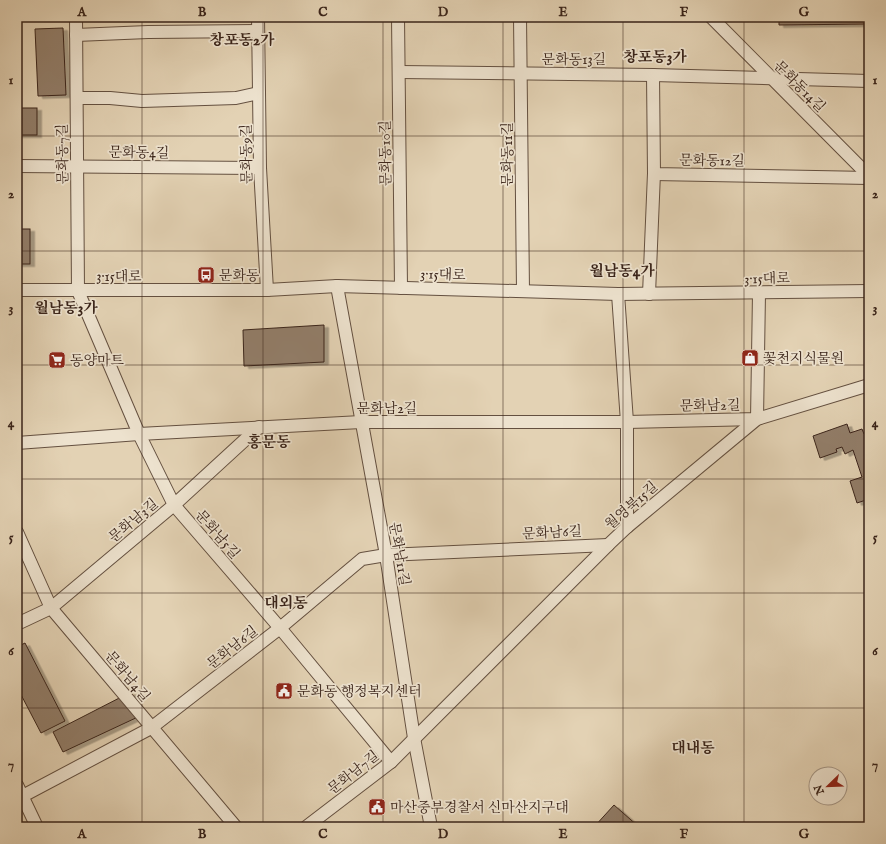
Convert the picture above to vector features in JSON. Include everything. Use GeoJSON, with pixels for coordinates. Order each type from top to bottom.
{"type":"FeatureCollection","features":[{"type":"Feature","properties":{"kind":"street","name":"문화동7길"},"geometry":{"type":"LineString","coordinates":[[76,17],[78,290]]}},
{"type":"Feature","properties":{"kind":"street","name":"문화동9길"},"geometry":{"type":"LineString","coordinates":[[258,17],[260,168],[267,290]]}},
{"type":"Feature","properties":{"kind":"street","name":"문화동10길"},"geometry":{"type":"LineString","coordinates":[[398,17],[402,288]]}},
{"type":"Feature","properties":{"kind":"street","name":"문화동11길"},"geometry":{"type":"LineString","coordinates":[[520,17],[523,291]]}},
{"type":"Feature","properties":{"kind":"street","name":"문화동14길"},"geometry":{"type":"LineString","coordinates":[[711,17],[869,177]]}},
{"type":"Feature","properties":{"kind":"street"},"geometry":{"type":"LineString","coordinates":[[76,35],[178,31],[258,31]]}},
{"type":"Feature","properties":{"kind":"street","name":"문화동13길"},"geometry":{"type":"LineString","coordinates":[[400,72],[653,74],[869,81]]}},
{"type":"Feature","properties":{"kind":"street"},"geometry":{"type":"LineString","coordinates":[[649,294],[654,173],[653,74]]}},
{"type":"Feature","properties":{"kind":"street"},"geometry":{"type":"LineString","coordinates":[[76,98],[110,98],[142,101],[236,98],[259,93]]}},
{"type":"Feature","properties":{"kind":"street","name":"문화동4길"},"geometry":{"type":"LineString","coordinates":[[17,166],[260,168]]}},
{"type":"Feature","properties":{"kind":"street","name":"문화동12길"},"geometry":{"type":"LineString","coordinates":[[654,173],[869,177]]}},
{"type":"Feature","properties":{"kind":"street","name":"3·15대로"},"geometry":{"type":"LineString","coordinates":[[17,290],[267,290],[337,286],[618,294],[869,291]]}},
{"type":"Feature","properties":{"kind":"street","name":"문화남11길"},"geometry":{"type":"LineString","coordinates":[[337,286],[386,555],[414,738],[431,827]]}},
{"type":"Feature","properties":{"kind":"street","name":"문화남5길"},"geometry":{"type":"LineString","coordinates":[[78,290],[139,434],[174,505],[280,628],[392,762]]}},
{"type":"Feature","properties":{"kind":"street"},"geometry":{"type":"LineString","coordinates":[[757,419],[759,293]]}},
{"type":"Feature","properties":{"kind":"street"},"geometry":{"type":"LineString","coordinates":[[618,294],[627,422],[627,527]]}},
{"type":"Feature","properties":{"kind":"street","name":"월영북15길"},"geometry":{"type":"LineString","coordinates":[[414,738],[627,527],[757,419],[869,385]]}},
{"type":"Feature","properties":{"kind":"street","name":"문화남2길"},"geometry":{"type":"LineString","coordinates":[[17,443],[139,434],[361,422],[627,422],[757,419]]}},
{"type":"Feature","properties":{"kind":"street","name":"문화남3길"},"geometry":{"type":"LineString","coordinates":[[17,624],[51,608],[174,505],[260,427]]}},
{"type":"Feature","properties":{"kind":"street","name":"문화남4길"},"geometry":{"type":"LineString","coordinates":[[17,532],[51,608],[236,827]]}},
{"type":"Feature","properties":{"kind":"street","name":"문화남6길"},"geometry":{"type":"LineString","coordinates":[[19,793],[152,728],[280,628],[362,559],[386,555],[608,545]]}},
{"type":"Feature","properties":{"kind":"street","name":"문화남7길"},"geometry":{"type":"LineString","coordinates":[[306,827],[392,762],[414,738]]}},
{"type":"Feature","properties":{"kind":"street"},"geometry":{"type":"LineString","coordinates":[[19,793],[37,827]]}},
{"type":"Feature","properties":{"kind":"building"},"geometry":{"type":"Polygon","coordinates":[[[779,17],[869,17],[869,24],[779,25],[779,17]]]}},
{"type":"Feature","properties":{"kind":"building"},"geometry":{"type":"Polygon","coordinates":[[[63,28],[66,95],[38,96],[35,29],[63,28]]]}},
{"type":"Feature","properties":{"kind":"building"},"geometry":{"type":"Polygon","coordinates":[[[17,108],[37,108],[37,135],[17,135],[17,108]]]}},
{"type":"Feature","properties":{"kind":"building"},"geometry":{"type":"Polygon","coordinates":[[[17,229],[30,229],[30,264],[17,264],[17,229]]]}},
{"type":"Feature","properties":{"kind":"building"},"geometry":{"type":"Polygon","coordinates":[[[324,325],[324,362],[244,366],[243,330],[324,325]]]}},
{"type":"Feature","properties":{"kind":"building"},"geometry":{"type":"Polygon","coordinates":[[[847,424],[850,433],[862,429],[864,434],[868,433],[869,436],[869,499],[857,503],[850,481],[862,477],[853,450],[845,454],[842,447],[836,449],[837,452],[820,458],[813,436],[847,424]]]}},
{"type":"Feature","properties":{"kind":"building"},"geometry":{"type":"Polygon","coordinates":[[[25,643],[65,721],[41,733],[17,687],[17,647],[25,643]]]}},
{"type":"Feature","properties":{"kind":"building"},"geometry":{"type":"Polygon","coordinates":[[[131,692],[140,716],[63,752],[53,732],[131,692]]]}},
{"type":"Feature","properties":{"kind":"building"},"geometry":{"type":"Polygon","coordinates":[[[614,805],[639,827],[594,827],[614,805]]]}},
{"type":"Feature","properties":{"kind":"place","name":"문화동"},"geometry":{"type":"Point","coordinates":[206,275]}},
{"type":"Feature","properties":{"kind":"place","name":"꽃천지식물원"},"geometry":{"type":"Point","coordinates":[750,358]}},
{"type":"Feature","properties":{"kind":"place","name":"동양마트"},"geometry":{"type":"Point","coordinates":[57,360]}},
{"type":"Feature","properties":{"kind":"place","name":"문화동 행정복지센터"},"geometry":{"type":"Point","coordinates":[284,691]}},
{"type":"Feature","properties":{"kind":"place","name":"마산중부경찰서 신마산지구대"},"geometry":{"type":"Point","coordinates":[377,807]}},
{"type":"Feature","properties":{"kind":"district","name":"창포동2가"},"geometry":{"type":"Point","coordinates":[242,40]}},
{"type":"Feature","properties":{"kind":"district","name":"창포동3가"},"geometry":{"type":"Point","coordinates":[655,57]}},
{"type":"Feature","properties":{"kind":"district","name":"월남동4가"},"geometry":{"type":"Point","coordinates":[622,271]}},
{"type":"Feature","properties":{"kind":"district","name":"월남동3가"},"geometry":{"type":"Point","coordinates":[66,308]}},
{"type":"Feature","properties":{"kind":"district","name":"홍문동"},"geometry":{"type":"Point","coordinates":[269,442]}},
{"type":"Feature","properties":{"kind":"district","name":"대외동"},"geometry":{"type":"Point","coordinates":[286,603]}},
{"type":"Feature","properties":{"kind":"district","name":"대내동"},"geometry":{"type":"Point","coordinates":[693,748]}}]}
